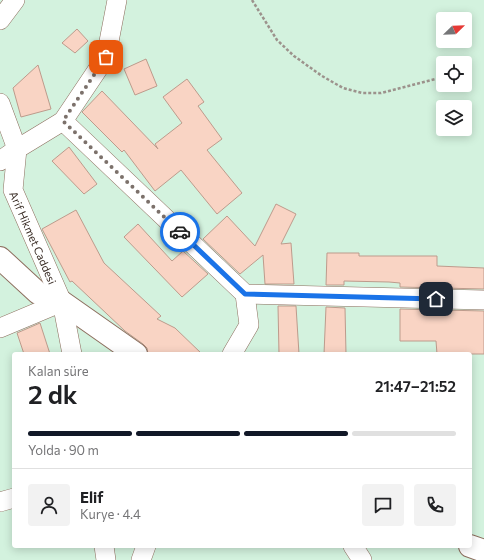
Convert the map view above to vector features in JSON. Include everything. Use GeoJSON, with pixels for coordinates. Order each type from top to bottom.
{"type":"FeatureCollection","features":[{"type":"Feature","properties":{"kind":"street"},"geometry":{"type":"LineString","coordinates":[[0,161],[63,121],[106,57],[117,0]]}},
{"type":"Feature","properties":{"kind":"street"},"geometry":{"type":"LineString","coordinates":[[0,20],[12,1]]}},
{"type":"Feature","properties":{"kind":"street","name":"Arif Hikmet Caddesi"},"geometry":{"type":"LineString","coordinates":[[0,103],[17,149],[13,190],[62,302]]}},
{"type":"Feature","properties":{"kind":"street"},"geometry":{"type":"LineString","coordinates":[[63,121],[245,294],[248,325],[233,352]]}},
{"type":"Feature","properties":{"kind":"street","name":"Arif Hikmet Caddesi"},"geometry":{"type":"LineString","coordinates":[[0,258],[38,293],[62,302],[133,352]]}},
{"type":"Feature","properties":{"kind":"street"},"geometry":{"type":"LineString","coordinates":[[245,294],[484,300]]}},
{"type":"Feature","properties":{"kind":"street"},"geometry":{"type":"LineString","coordinates":[[0,328],[62,302],[72,352]]}},
{"type":"Feature","properties":{"kind":"street"},"geometry":{"type":"LineString","coordinates":[[0,502],[12,499]]}},
{"type":"Feature","properties":{"kind":"street"},"geometry":{"type":"LineString","coordinates":[[472,547],[484,551]]}},
{"type":"Feature","properties":{"kind":"street"},"geometry":{"type":"LineString","coordinates":[[104,548],[106,560]]}},
{"type":"Feature","properties":{"kind":"street"},"geometry":{"type":"LineString","coordinates":[[141,560],[145,548]]}},
{"type":"Feature","properties":{"kind":"path"},"geometry":{"type":"LineString","coordinates":[[252,0],[278,40],[294,56],[316,72],[343,88],[362,94],[381,93],[436,79]]}},
{"type":"Feature","properties":{"kind":"green space"},"geometry":{"type":"Polygon","coordinates":[[[0,0],[484,0],[484,560],[0,560],[0,0]]]}},
{"type":"Feature","properties":{"kind":"building"},"geometry":{"type":"Polygon","coordinates":[[[77,29],[88,41],[75,53],[62,43],[77,29]]]}},
{"type":"Feature","properties":{"kind":"building"},"geometry":{"type":"Polygon","coordinates":[[[146,59],[157,86],[135,95],[124,69],[146,59]]]}},
{"type":"Feature","properties":{"kind":"building"},"geometry":{"type":"Polygon","coordinates":[[[38,65],[51,109],[21,117],[13,88],[38,65]]]}},
{"type":"Feature","properties":{"kind":"building"},"geometry":{"type":"Polygon","coordinates":[[[187,79],[204,102],[198,106],[222,139],[207,150],[242,193],[217,214],[181,170],[155,191],[124,150],[122,152],[82,112],[102,91],[158,149],[155,144],[182,123],[163,97],[187,79]]]}},
{"type":"Feature","properties":{"kind":"building"},"geometry":{"type":"Polygon","coordinates":[[[69,147],[97,184],[84,194],[52,161],[69,147]]]}},
{"type":"Feature","properties":{"kind":"building"},"geometry":{"type":"Polygon","coordinates":[[[276,204],[296,214],[281,244],[291,243],[294,284],[265,284],[263,255],[240,274],[203,239],[227,216],[255,246],[276,204]]]}},
{"type":"Feature","properties":{"kind":"building"},"geometry":{"type":"Polygon","coordinates":[[[76,210],[104,263],[161,316],[157,319],[175,328],[200,352],[148,352],[147,348],[143,344],[125,331],[72,281],[70,282],[42,229],[76,210]]]}},
{"type":"Feature","properties":{"kind":"building"},"geometry":{"type":"Polygon","coordinates":[[[138,224],[172,261],[183,251],[208,274],[182,297],[124,237],[138,224]]]}},
{"type":"Feature","properties":{"kind":"building"},"geometry":{"type":"Polygon","coordinates":[[[327,253],[359,253],[359,256],[437,256],[437,266],[484,268],[484,289],[400,287],[400,283],[389,282],[344,281],[344,285],[326,285],[327,253]]]}},
{"type":"Feature","properties":{"kind":"building"},"geometry":{"type":"Polygon","coordinates":[[[278,306],[296,306],[299,352],[279,352],[278,306]]]}},
{"type":"Feature","properties":{"kind":"building"},"geometry":{"type":"Polygon","coordinates":[[[326,307],[345,308],[346,352],[324,352],[326,307]]]}},
{"type":"Feature","properties":{"kind":"building"},"geometry":{"type":"Polygon","coordinates":[[[400,309],[484,311],[484,354],[472,354],[472,352],[437,352],[436,341],[400,341],[400,309]]]}},
{"type":"Feature","properties":{"kind":"building"},"geometry":{"type":"Polygon","coordinates":[[[40,323],[49,352],[23,352],[17,333],[40,323]]]}},
{"type":"Feature","properties":{"kind":"way so far"},"geometry":{"type":"LineString","coordinates":[[106,57],[63,121],[180,232]]}},
{"type":"Feature","properties":{"kind":"route"},"geometry":{"type":"LineString","coordinates":[[180,232],[245,294],[436,299]]}}]}
